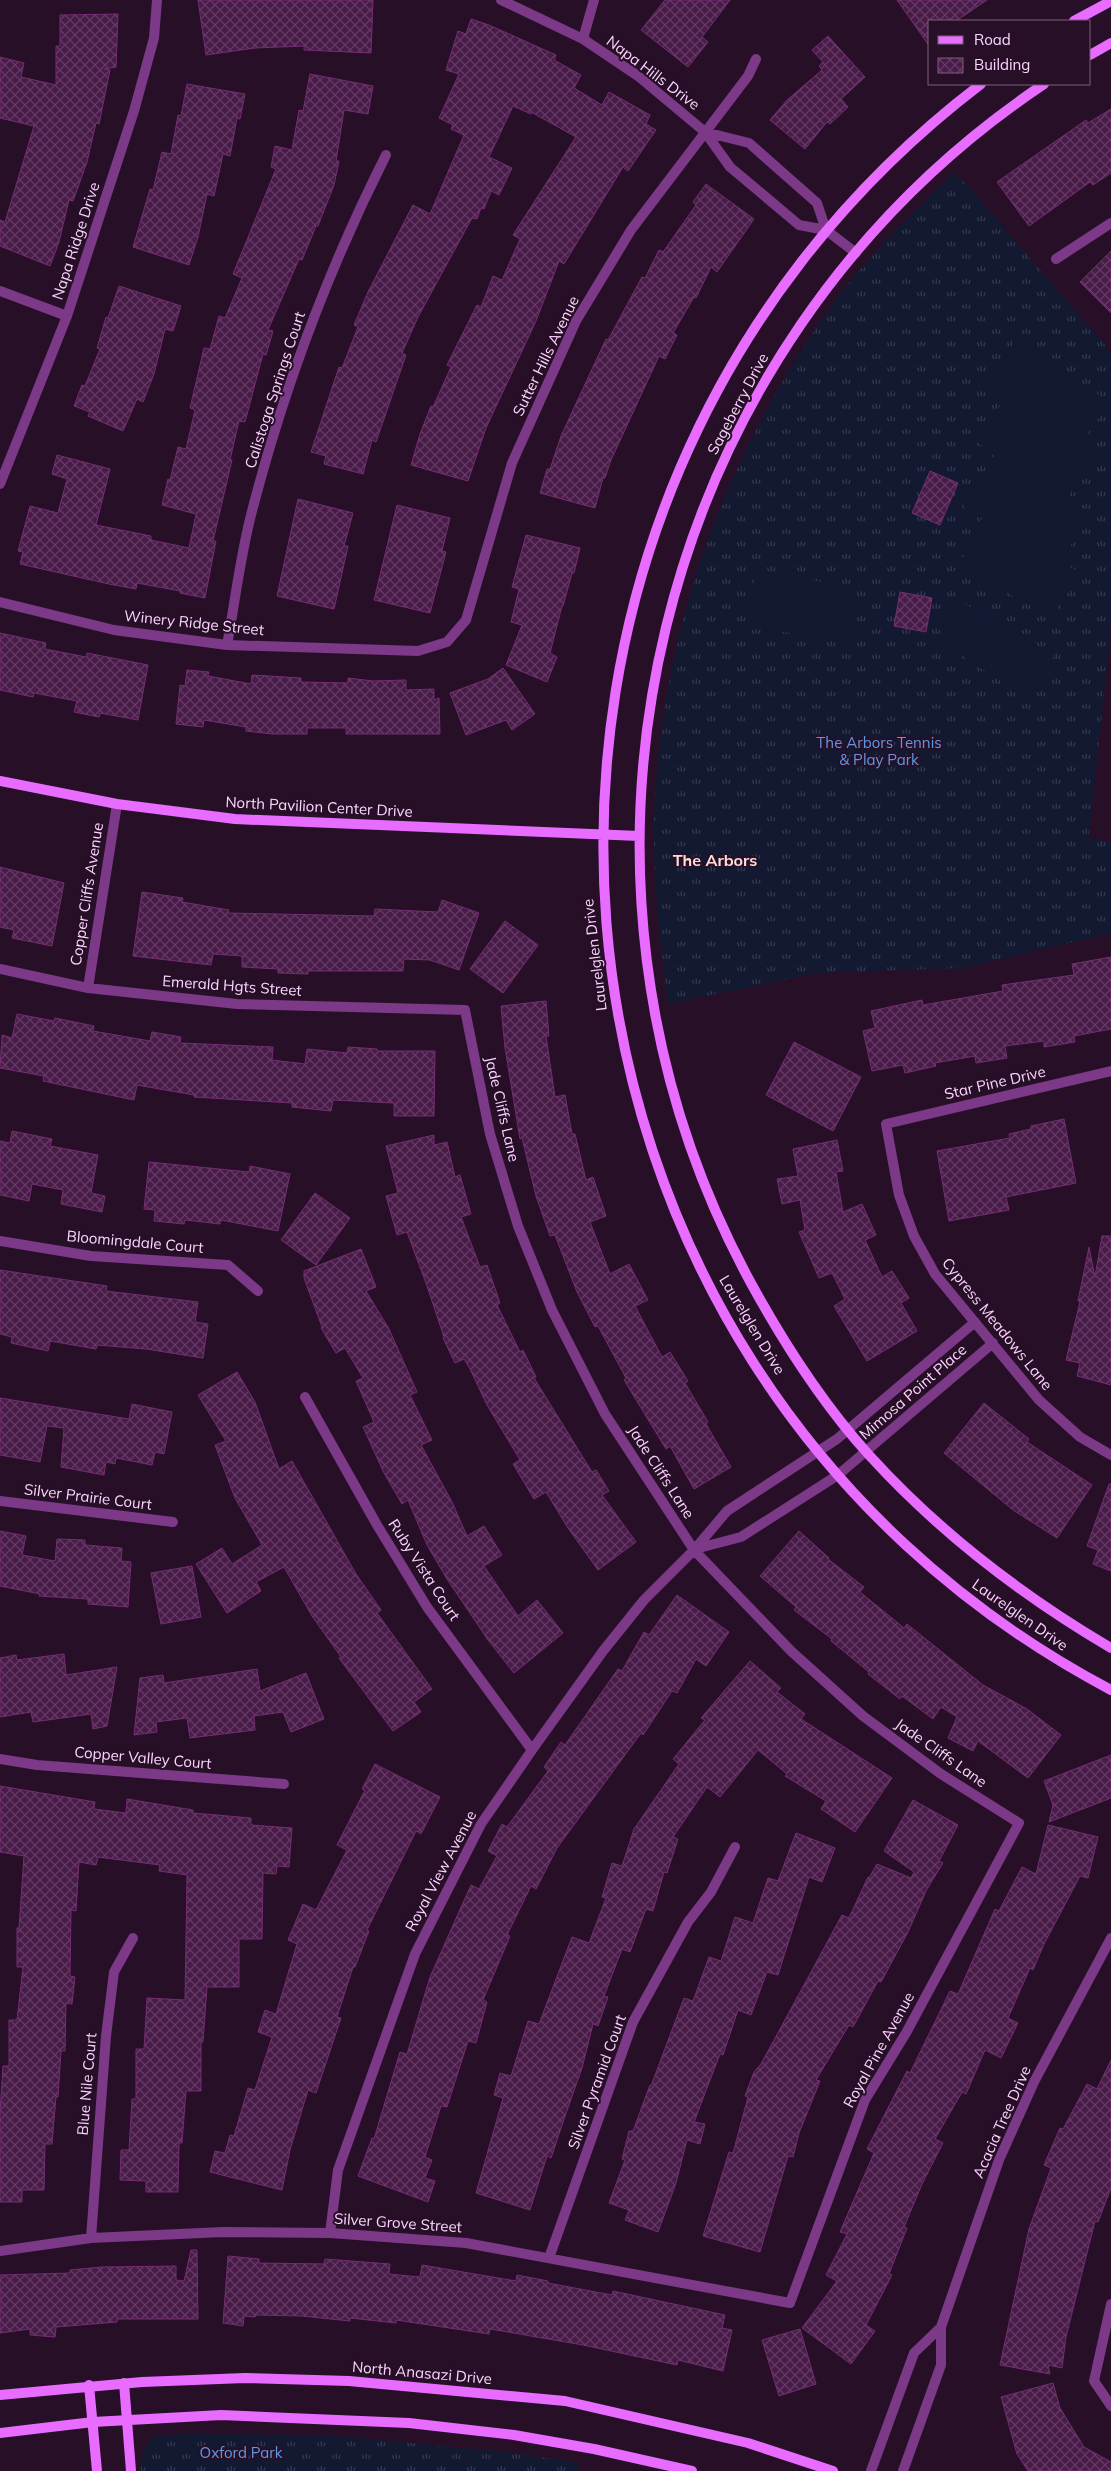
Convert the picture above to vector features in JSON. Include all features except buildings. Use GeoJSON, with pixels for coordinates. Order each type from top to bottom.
{"type":"FeatureCollection","features":[{"type":"Feature","properties":{"kind":"street","name":"Napa Ridge Drive"},"geometry":{"type":"LineString","coordinates":[[0,484],[67,316],[136,103],[154,38],[157,0]]}},
{"type":"Feature","properties":{"kind":"street","name":"Napa Hills Drive"},"geometry":{"type":"LineString","coordinates":[[501,0],[583,39],[638,76],[705,132],[730,166],[799,225],[826,230],[856,253]]}},
{"type":"Feature","properties":{"kind":"street"},"geometry":{"type":"LineString","coordinates":[[583,39],[594,0]]}},
{"type":"Feature","properties":{"kind":"street"},"geometry":{"type":"LineString","coordinates":[[1076,20],[1111,1]]}},
{"type":"Feature","properties":{"kind":"street"},"geometry":{"type":"LineString","coordinates":[[1091,55],[1111,43]]}},
{"type":"Feature","properties":{"kind":"street","name":"Sutter Hills Avenue"},"geometry":{"type":"LineString","coordinates":[[447,642],[466,620],[512,463],[576,322],[631,230],[748,76],[756,59]]}},
{"type":"Feature","properties":{"kind":"street","name":"Sageberry Drive"},"geometry":{"type":"LineString","coordinates":[[602,835],[607,747],[624,641],[660,518],[703,418],[747,340],[782,287],[826,230],[889,163],[980,85]]}},
{"type":"Feature","properties":{"kind":"street","name":"Sageberry Drive"},"geometry":{"type":"LineString","coordinates":[[639,836],[644,744],[663,637],[695,530],[735,437],[761,388],[801,323],[856,253],[940,166],[1017,102],[1042,85]]}},
{"type":"Feature","properties":{"kind":"street","name":"Napa Hills Drive"},"geometry":{"type":"LineString","coordinates":[[705,132],[749,143],[817,203],[826,230]]}},
{"type":"Feature","properties":{"kind":"street","name":"Calistoga Springs Court"},"geometry":{"type":"LineString","coordinates":[[226,645],[251,516],[304,340],[355,218],[386,155]]}},
{"type":"Feature","properties":{"kind":"street"},"geometry":{"type":"LineString","coordinates":[[1056,259],[1111,223]]}},
{"type":"Feature","properties":{"kind":"street"},"geometry":{"type":"LineString","coordinates":[[0,292],[67,316]]}},
{"type":"Feature","properties":{"kind":"street","name":"Winery Ridge Street"},"geometry":{"type":"LineString","coordinates":[[0,602],[114,630],[226,645],[418,651],[447,642]]}},
{"type":"Feature","properties":{"kind":"street","name":"North Pavilion Center Drive"},"geometry":{"type":"LineString","coordinates":[[0,781],[117,804],[235,819],[639,836]]}},
{"type":"Feature","properties":{"kind":"street","name":"Copper Cliffs Avenue"},"geometry":{"type":"LineString","coordinates":[[88,988],[117,804]]}},
{"type":"Feature","properties":{"kind":"street","name":"Laurelglen Drive"},"geometry":{"type":"LineString","coordinates":[[602,835],[604,906],[616,1008],[641,1117],[658,1168],[679,1221],[732,1325],[777,1396],[818,1452],[885,1524],[954,1587],[1045,1652],[1111,1690]]}},
{"type":"Feature","properties":{"kind":"street","name":"Laurelglen Drive"},"geometry":{"type":"LineString","coordinates":[[639,836],[642,912],[654,1012],[671,1084],[698,1168],[719,1219],[766,1310],[798,1362],[848,1429],[867,1452],[923,1510],[981,1560],[1060,1618],[1111,1648]]}},
{"type":"Feature","properties":{"kind":"street","name":"Emerald Hgts Street"},"geometry":{"type":"LineString","coordinates":[[0,969],[88,988],[237,1004],[465,1010]]}},
{"type":"Feature","properties":{"kind":"street","name":"Jade Cliffs Lane"},"geometry":{"type":"LineString","coordinates":[[465,1010],[490,1134],[518,1226],[552,1310],[606,1414],[694,1550],[791,1652],[864,1716],[941,1774],[1019,1823]]}},
{"type":"Feature","properties":{"kind":"street","name":"Star Pine Drive"},"geometry":{"type":"LineString","coordinates":[[886,1124],[1111,1071]]}},
{"type":"Feature","properties":{"kind":"street","name":"Cypress Meadows Lane"},"geometry":{"type":"LineString","coordinates":[[886,1124],[899,1195],[914,1236],[935,1274],[1039,1400],[1080,1437],[1111,1455]]}},
{"type":"Feature","properties":{"kind":"street","name":"Bloomingdale Court"},"geometry":{"type":"LineString","coordinates":[[0,1241],[91,1256],[228,1266],[258,1291]]}},
{"type":"Feature","properties":{"kind":"street","name":"Mimosa Point Place"},"geometry":{"type":"LineString","coordinates":[[836,1439],[975,1322]]}},
{"type":"Feature","properties":{"kind":"street","name":"Mimosa Point Place"},"geometry":{"type":"LineString","coordinates":[[854,1464],[993,1343]]}},
{"type":"Feature","properties":{"kind":"street","name":"Ruby Vista Court"},"geometry":{"type":"LineString","coordinates":[[305,1397],[377,1525],[427,1607],[532,1750]]}},
{"type":"Feature","properties":{"kind":"street","name":"Royal View Avenue"},"geometry":{"type":"LineString","coordinates":[[330,2233],[338,2170],[415,1954],[480,1824],[604,1651],[644,1600],[694,1550],[727,1511],[836,1439]]}},
{"type":"Feature","properties":{"kind":"street","name":"Royal View Avenue"},"geometry":{"type":"LineString","coordinates":[[694,1550],[741,1537],[854,1464]]}},
{"type":"Feature","properties":{"kind":"street","name":"Silver Prairie Court"},"geometry":{"type":"LineString","coordinates":[[0,1501],[173,1522]]}},
{"type":"Feature","properties":{"kind":"street","name":"Copper Valley Court"},"geometry":{"type":"LineString","coordinates":[[0,1759],[37,1765],[284,1784]]}},
{"type":"Feature","properties":{"kind":"street","name":"Royal Pine Avenue"},"geometry":{"type":"LineString","coordinates":[[790,2303],[865,2100],[906,2033],[1019,1823]]}},
{"type":"Feature","properties":{"kind":"street","name":"Silver Pyramid Court"},"geometry":{"type":"LineString","coordinates":[[550,2258],[633,2022],[688,1922],[711,1892],[735,1847]]}},
{"type":"Feature","properties":{"kind":"street","name":"Blue Nile Court"},"geometry":{"type":"LineString","coordinates":[[91,2238],[105,2046],[114,1972],[133,1938]]}},
{"type":"Feature","properties":{"kind":"street","name":"Acacia Tree Drive"},"geometry":{"type":"LineString","coordinates":[[903,2471],[941,2365],[941,2327],[981,2207],[1017,2117],[1111,1938]]}},
{"type":"Feature","properties":{"kind":"street","name":"Silver Grove Street"},"geometry":{"type":"LineString","coordinates":[[0,2251],[91,2238],[223,2232],[330,2233],[466,2243],[790,2303]]}},
{"type":"Feature","properties":{"kind":"street"},"geometry":{"type":"LineString","coordinates":[[1109,2403],[1094,2381],[1111,2304]]}},
{"type":"Feature","properties":{"kind":"street","name":"Acacia Tree Drive"},"geometry":{"type":"LineString","coordinates":[[871,2471],[914,2353],[941,2327]]}},
{"type":"Feature","properties":{"kind":"street","name":"North Anasazi Drive"},"geometry":{"type":"LineString","coordinates":[[0,2395],[89,2385],[245,2378],[349,2381],[565,2401],[748,2443],[833,2471]]}},
{"type":"Feature","properties":{"kind":"street"},"geometry":{"type":"LineString","coordinates":[[124,2383],[131,2471]]}},
{"type":"Feature","properties":{"kind":"street"},"geometry":{"type":"LineString","coordinates":[[89,2385],[97,2471]]}},
{"type":"Feature","properties":{"kind":"street"},"geometry":{"type":"LineString","coordinates":[[0,2433],[93,2422],[221,2415],[409,2423],[514,2435],[594,2449],[692,2471]]}},
{"type":"Feature","properties":{"kind":"green space","name":"The Arbors Tennis & Play Park"},"geometry":{"type":"Polygon","coordinates":[[[954,173],[966,184],[1111,352],[1111,627],[1089,837],[1111,843],[1111,933],[963,968],[818,973],[668,1004],[655,873],[655,793],[662,726],[673,662],[689,599],[708,539],[732,480],[760,422],[792,365],[829,309],[873,255],[954,173]]]}},
{"type":"Feature","properties":{"kind":"green space"},"geometry":{"type":"Polygon","coordinates":[[[1017,338],[1109,402],[1080,445],[1096,450],[1067,499],[1088,513],[1061,564],[1082,572],[1051,617],[959,566],[982,518],[963,507],[995,454],[975,441],[1005,399],[985,387],[1017,338]]]}},
{"type":"Feature","properties":{"kind":"green space"},"geometry":{"type":"Polygon","coordinates":[[[756,569],[856,589],[849,639],[745,628],[756,569]]]}},
{"type":"Feature","properties":{"kind":"green space"},"geometry":{"type":"Polygon","coordinates":[[[956,599],[1054,656],[1028,699],[937,639],[956,599]]]}},
{"type":"Feature","properties":{"kind":"green space","name":"Oxford Park"},"geometry":{"type":"Polygon","coordinates":[[[155,2435],[330,2435],[514,2453],[579,2463],[577,2471],[141,2471],[141,2461],[144,2452],[148,2443],[155,2435]]]}},
{"type":"Feature","properties":{"kind":"district","name":"The Arbors"},"geometry":{"type":"Point","coordinates":[715,860]}}]}
